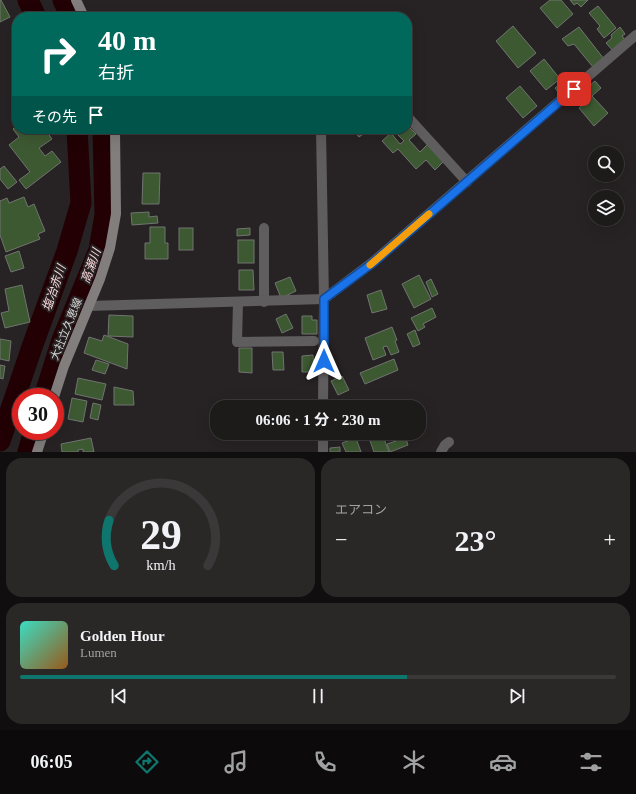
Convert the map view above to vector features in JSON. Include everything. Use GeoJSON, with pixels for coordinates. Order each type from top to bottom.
{"type":"FeatureCollection","features":[{"type":"Feature","properties":{"kind":"main road"},"geometry":{"type":"LineString","coordinates":[[76,0],[82,12]]}},
{"type":"Feature","properties":{"kind":"main road","name":"大社立久恵線"},"geometry":{"type":"LineString","coordinates":[[57,388],[64,366],[100,279],[110,248],[116,214],[115,134]]}},
{"type":"Feature","properties":{"kind":"main road"},"geometry":{"type":"LineString","coordinates":[[37,452],[41,440]]}},
{"type":"Feature","properties":{"kind":"street"},"geometry":{"type":"LineString","coordinates":[[89,306],[264,302],[324,299],[374,262],[636,35]]}},
{"type":"Feature","properties":{"kind":"street"},"geometry":{"type":"LineString","coordinates":[[412,122],[467,182]]}},
{"type":"Feature","properties":{"kind":"street"},"geometry":{"type":"LineString","coordinates":[[321,134],[324,299],[323,400]]}},
{"type":"Feature","properties":{"kind":"street"},"geometry":{"type":"LineString","coordinates":[[264,228],[264,302]]}},
{"type":"Feature","properties":{"kind":"street"},"geometry":{"type":"LineString","coordinates":[[238,302],[237,342],[314,341]]}},
{"type":"Feature","properties":{"kind":"street"},"geometry":{"type":"LineString","coordinates":[[323,440],[323,452]]}},
{"type":"Feature","properties":{"kind":"street"},"geometry":{"type":"LineString","coordinates":[[441,452],[445,445],[449,442]]}},
{"type":"Feature","properties":{"kind":"building"},"geometry":{"type":"Polygon","coordinates":[[[0,0],[10,17],[0,22],[0,0]]]}},
{"type":"Feature","properties":{"kind":"building"},"geometry":{"type":"Polygon","coordinates":[[[550,0],[561,0],[573,14],[557,28],[540,8],[550,0]]]}},
{"type":"Feature","properties":{"kind":"building"},"geometry":{"type":"Polygon","coordinates":[[[570,0],[588,0],[581,7],[577,3],[574,5],[570,0]]]}},
{"type":"Feature","properties":{"kind":"building"},"geometry":{"type":"Polygon","coordinates":[[[598,6],[616,28],[604,38],[597,29],[600,26],[589,13],[598,6]]]}},
{"type":"Feature","properties":{"kind":"building"},"geometry":{"type":"Polygon","coordinates":[[[513,26],[536,53],[518,68],[496,41],[513,26]]]}},
{"type":"Feature","properties":{"kind":"building"},"geometry":{"type":"Polygon","coordinates":[[[579,27],[604,59],[593,67],[574,44],[568,46],[562,39],[579,27]]]}},
{"type":"Feature","properties":{"kind":"building"},"geometry":{"type":"Polygon","coordinates":[[[620,27],[625,34],[622,36],[626,41],[614,52],[606,43],[612,38],[611,35],[620,27]]]}},
{"type":"Feature","properties":{"kind":"building"},"geometry":{"type":"Polygon","coordinates":[[[544,59],[560,79],[546,90],[530,71],[544,59]]]}},
{"type":"Feature","properties":{"kind":"building"},"geometry":{"type":"Polygon","coordinates":[[[563,81],[569,89],[561,96],[555,88],[563,81]]]}},
{"type":"Feature","properties":{"kind":"building"},"geometry":{"type":"Polygon","coordinates":[[[595,81],[601,88],[592,96],[608,113],[594,126],[579,108],[590,99],[583,91],[595,81]]]}},
{"type":"Feature","properties":{"kind":"building"},"geometry":{"type":"Polygon","coordinates":[[[520,86],[537,106],[523,118],[506,98],[520,86]]]}},
{"type":"Feature","properties":{"kind":"building"},"geometry":{"type":"Polygon","coordinates":[[[412,130],[416,134],[409,140],[420,152],[428,144],[443,162],[435,170],[426,160],[416,169],[398,149],[393,153],[382,141],[392,134],[400,144],[404,141],[397,134],[412,134],[412,130]]]}},
{"type":"Feature","properties":{"kind":"building"},"geometry":{"type":"Polygon","coordinates":[[[17,134],[48,134],[52,139],[39,148],[45,156],[52,151],[61,162],[26,189],[19,180],[30,172],[9,145],[19,137],[17,134]]]}},
{"type":"Feature","properties":{"kind":"building"},"geometry":{"type":"Polygon","coordinates":[[[356,134],[363,134],[359,137],[356,134]]]}},
{"type":"Feature","properties":{"kind":"building"},"geometry":{"type":"Polygon","coordinates":[[[4,166],[17,182],[8,189],[0,179],[0,169],[4,166]]]}},
{"type":"Feature","properties":{"kind":"building"},"geometry":{"type":"Polygon","coordinates":[[[143,173],[160,173],[159,204],[142,204],[143,173]]]}},
{"type":"Feature","properties":{"kind":"building"},"geometry":{"type":"Polygon","coordinates":[[[24,197],[28,207],[34,204],[45,231],[38,234],[40,239],[6,252],[0,235],[0,201],[7,198],[9,203],[24,197]]]}},
{"type":"Feature","properties":{"kind":"building"},"geometry":{"type":"Polygon","coordinates":[[[149,212],[149,217],[157,216],[158,223],[132,225],[131,213],[149,212]]]}},
{"type":"Feature","properties":{"kind":"building"},"geometry":{"type":"Polygon","coordinates":[[[150,227],[165,227],[165,243],[168,243],[168,259],[145,259],[145,243],[150,243],[150,227]]]}},
{"type":"Feature","properties":{"kind":"building"},"geometry":{"type":"Polygon","coordinates":[[[179,228],[193,228],[193,250],[179,250],[179,228]]]}},
{"type":"Feature","properties":{"kind":"building"},"geometry":{"type":"Polygon","coordinates":[[[250,228],[250,235],[237,236],[237,229],[250,228]]]}},
{"type":"Feature","properties":{"kind":"building"},"geometry":{"type":"Polygon","coordinates":[[[238,240],[254,240],[254,263],[238,263],[238,240]]]}},
{"type":"Feature","properties":{"kind":"building"},"geometry":{"type":"Polygon","coordinates":[[[19,251],[24,268],[11,272],[5,256],[19,251]]]}},
{"type":"Feature","properties":{"kind":"building"},"geometry":{"type":"Polygon","coordinates":[[[239,270],[253,270],[254,290],[239,290],[239,270]]]}},
{"type":"Feature","properties":{"kind":"building"},"geometry":{"type":"Polygon","coordinates":[[[419,275],[431,299],[414,308],[402,284],[419,275]]]}},
{"type":"Feature","properties":{"kind":"building"},"geometry":{"type":"Polygon","coordinates":[[[290,277],[296,291],[281,298],[275,283],[290,277]]]}},
{"type":"Feature","properties":{"kind":"building"},"geometry":{"type":"Polygon","coordinates":[[[431,279],[438,294],[432,297],[426,282],[431,279]]]}},
{"type":"Feature","properties":{"kind":"building"},"geometry":{"type":"Polygon","coordinates":[[[22,285],[30,322],[5,328],[1,313],[9,311],[5,289],[22,285]]]}},
{"type":"Feature","properties":{"kind":"building"},"geometry":{"type":"Polygon","coordinates":[[[381,290],[387,309],[372,313],[367,295],[381,290]]]}},
{"type":"Feature","properties":{"kind":"building"},"geometry":{"type":"Polygon","coordinates":[[[432,308],[436,317],[423,324],[425,327],[418,331],[411,318],[432,308]]]}},
{"type":"Feature","properties":{"kind":"building"},"geometry":{"type":"Polygon","coordinates":[[[286,314],[293,328],[282,333],[276,319],[286,314]]]}},
{"type":"Feature","properties":{"kind":"building"},"geometry":{"type":"Polygon","coordinates":[[[109,315],[133,316],[133,337],[108,336],[109,315]]]}},
{"type":"Feature","properties":{"kind":"building"},"geometry":{"type":"Polygon","coordinates":[[[302,316],[312,316],[312,320],[317,320],[317,334],[302,334],[302,316]]]}},
{"type":"Feature","properties":{"kind":"building"},"geometry":{"type":"Polygon","coordinates":[[[392,327],[397,340],[395,341],[399,352],[391,355],[387,346],[383,347],[386,355],[373,360],[365,338],[392,327]]]}},
{"type":"Feature","properties":{"kind":"building"},"geometry":{"type":"Polygon","coordinates":[[[415,330],[420,344],[413,347],[407,334],[415,330]]]}},
{"type":"Feature","properties":{"kind":"building"},"geometry":{"type":"Polygon","coordinates":[[[104,335],[128,344],[127,369],[84,353],[89,337],[102,341],[104,335]]]}},
{"type":"Feature","properties":{"kind":"building"},"geometry":{"type":"Polygon","coordinates":[[[0,339],[11,341],[9,361],[0,359],[0,339]]]}},
{"type":"Feature","properties":{"kind":"building"},"geometry":{"type":"Polygon","coordinates":[[[239,348],[252,348],[252,373],[239,372],[239,348]]]}},
{"type":"Feature","properties":{"kind":"building"},"geometry":{"type":"Polygon","coordinates":[[[272,352],[283,352],[284,370],[273,370],[272,352]]]}},
{"type":"Feature","properties":{"kind":"building"},"geometry":{"type":"Polygon","coordinates":[[[313,355],[314,372],[302,372],[302,356],[313,355]]]}},
{"type":"Feature","properties":{"kind":"building"},"geometry":{"type":"Polygon","coordinates":[[[394,359],[398,370],[365,384],[360,373],[394,359]]]}},
{"type":"Feature","properties":{"kind":"building"},"geometry":{"type":"Polygon","coordinates":[[[96,360],[109,364],[105,374],[92,370],[96,360]]]}},
{"type":"Feature","properties":{"kind":"building"},"geometry":{"type":"Polygon","coordinates":[[[0,365],[5,366],[3,379],[0,378],[0,365]]]}},
{"type":"Feature","properties":{"kind":"building"},"geometry":{"type":"Polygon","coordinates":[[[342,376],[349,390],[338,395],[331,381],[342,376]]]}},
{"type":"Feature","properties":{"kind":"building"},"geometry":{"type":"Polygon","coordinates":[[[78,378],[106,384],[102,400],[75,394],[78,378]]]}},
{"type":"Feature","properties":{"kind":"building"},"geometry":{"type":"Polygon","coordinates":[[[114,387],[133,391],[134,405],[114,405],[114,387]]]}},
{"type":"Feature","properties":{"kind":"building"},"geometry":{"type":"Polygon","coordinates":[[[72,398],[87,401],[83,422],[68,419],[72,398]]]}},
{"type":"Feature","properties":{"kind":"building"},"geometry":{"type":"Polygon","coordinates":[[[93,403],[101,405],[98,420],[90,418],[93,403]]]}},
{"type":"Feature","properties":{"kind":"building"},"geometry":{"type":"Polygon","coordinates":[[[91,438],[94,452],[83,452],[83,449],[78,450],[78,452],[62,452],[61,444],[91,438]]]}},
{"type":"Feature","properties":{"kind":"building"},"geometry":{"type":"Polygon","coordinates":[[[350,440],[357,440],[361,452],[346,452],[342,443],[350,440]]]}},
{"type":"Feature","properties":{"kind":"building"},"geometry":{"type":"Polygon","coordinates":[[[370,440],[384,440],[389,452],[374,452],[370,440]]]}},
{"type":"Feature","properties":{"kind":"building"},"geometry":{"type":"Polygon","coordinates":[[[406,440],[408,445],[390,452],[387,444],[406,440]]]}},
{"type":"Feature","properties":{"kind":"building"},"geometry":{"type":"Polygon","coordinates":[[[340,447],[340,452],[330,452],[330,448],[340,447]]]}},
{"type":"Feature","properties":{"kind":"waterway","name":"塩冶赤川"},"geometry":{"type":"LineString","coordinates":[[28,0],[34,12]]}},
{"type":"Feature","properties":{"kind":"waterway","name":"高瀬川"},"geometry":{"type":"LineString","coordinates":[[63,0],[69,12]]}},
{"type":"Feature","properties":{"kind":"waterway","name":"塩冶赤川"},"geometry":{"type":"LineString","coordinates":[[0,441],[67,251],[81,203],[77,134]]}},
{"type":"Feature","properties":{"kind":"waterway","name":"高瀬川"},"geometry":{"type":"LineString","coordinates":[[47,388],[62,340],[99,250],[105,215],[103,134]]}},
{"type":"Feature","properties":{"kind":"waterway","name":"高瀬川"},"geometry":{"type":"LineString","coordinates":[[28,452],[31,440]]}},
{"type":"Feature","properties":{"kind":"slow traffic"},"geometry":{"type":"LineString","coordinates":[[370,265],[429,214]]}},
{"type":"Feature","properties":{"kind":"route"},"geometry":{"type":"LineString","coordinates":[[324,361],[324,299],[374,262],[574,89]]}}]}
